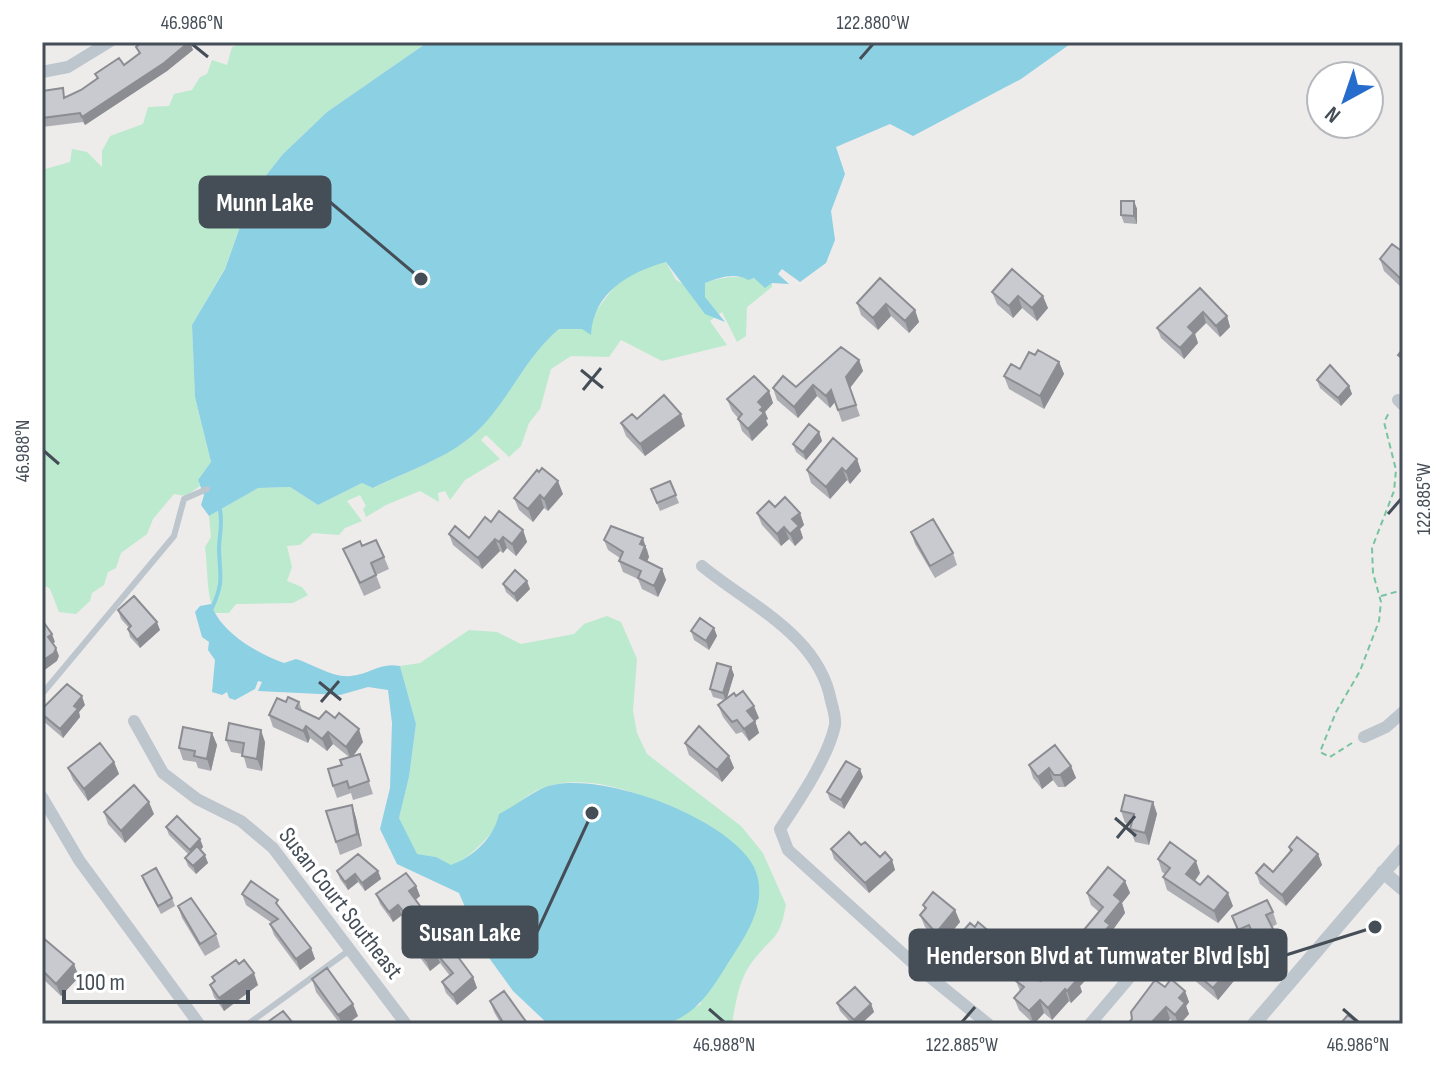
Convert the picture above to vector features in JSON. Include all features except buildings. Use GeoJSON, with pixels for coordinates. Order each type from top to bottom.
{"type":"FeatureCollection","features":[{"type":"Feature","properties":{"kind":"street"},"geometry":{"type":"LineString","coordinates":[[42,72],[68,67],[109,42]]}},
{"type":"Feature","properties":{"kind":"street"},"geometry":{"type":"LineString","coordinates":[[702,566],[737,595],[770,614],[798,640],[827,679],[836,723],[805,792],[780,829],[788,850],[988,1024]]}},
{"type":"Feature","properties":{"kind":"street"},"geometry":{"type":"LineString","coordinates":[[1364,737],[1386,727],[1403,712]]}},
{"type":"Feature","properties":{"kind":"street","name":"Susan Court Southeast"},"geometry":{"type":"LineString","coordinates":[[134,721],[163,773],[197,799],[241,821],[266,840],[406,1024]]}},
{"type":"Feature","properties":{"kind":"street"},"geometry":{"type":"LineString","coordinates":[[42,797],[79,860],[199,1024]]}},
{"type":"Feature","properties":{"kind":"street"},"geometry":{"type":"LineString","coordinates":[[1254,1024],[1403,850]]}},
{"type":"Feature","properties":{"kind":"street"},"geometry":{"type":"LineString","coordinates":[[1383,872],[1403,889]]}},
{"type":"Feature","properties":{"kind":"street"},"geometry":{"type":"LineString","coordinates":[[1090,1024],[1152,951]]}},
{"type":"Feature","properties":{"kind":"lane"},"geometry":{"type":"LineString","coordinates":[[42,694],[174,536],[184,499],[207,489]]}},
{"type":"Feature","properties":{"kind":"lane"},"geometry":{"type":"LineString","coordinates":[[248,1024],[351,949]]}},
{"type":"Feature","properties":{"kind":"path"},"geometry":{"type":"LineString","coordinates":[[1364,737],[1330,757],[1320,752],[1336,712],[1369,651],[1379,621],[1372,548],[1394,491],[1396,470],[1384,422],[1400,402]]}},
{"type":"Feature","properties":{"kind":"path"},"geometry":{"type":"LineString","coordinates":[[1379,596],[1403,590]]}},
{"type":"Feature","properties":{"kind":"green space"},"geometry":{"type":"Polygon","coordinates":[[[249,42],[428,42],[327,112],[283,154],[252,193],[225,268],[192,325],[195,397],[211,462],[198,480],[200,486],[186,496],[174,494],[153,519],[147,534],[121,553],[116,568],[108,572],[104,585],[92,593],[90,601],[76,614],[59,612],[50,589],[42,584],[42,170],[70,162],[72,149],[87,152],[102,167],[102,151],[110,136],[143,124],[148,107],[169,106],[174,94],[192,90],[200,77],[207,74],[212,60],[227,65],[232,47],[249,42]]]}},
{"type":"Feature","properties":{"kind":"green space"},"geometry":{"type":"Polygon","coordinates":[[[666,262],[676,280],[705,297],[705,283],[722,278],[747,278],[772,283],[772,287],[747,307],[746,336],[737,342],[722,312],[710,321],[727,345],[662,361],[621,340],[609,357],[571,356],[551,369],[540,409],[529,423],[521,446],[509,457],[486,435],[481,440],[500,459],[465,480],[450,500],[445,491],[438,493],[439,502],[420,491],[366,517],[363,509],[366,506],[360,495],[347,501],[362,521],[345,528],[339,535],[313,533],[300,545],[287,546],[292,567],[287,581],[302,587],[308,595],[293,603],[236,604],[229,613],[214,613],[208,589],[205,547],[211,537],[209,516],[258,488],[290,487],[318,505],[362,483],[374,488],[450,451],[485,422],[535,354],[559,329],[582,329],[618,282],[636,270],[666,262]]]}},
{"type":"Feature","properties":{"kind":"green space"},"geometry":{"type":"Polygon","coordinates":[[[607,616],[621,622],[637,659],[633,711],[637,733],[647,754],[741,826],[763,853],[786,905],[778,931],[745,973],[732,1024],[665,1024],[701,1004],[690,816],[648,798],[600,784],[577,782],[554,785],[532,793],[513,808],[477,848],[451,866],[436,857],[416,854],[399,818],[409,777],[416,724],[400,666],[420,663],[469,630],[497,632],[521,644],[574,634],[584,624],[607,616]]]}},
{"type":"Feature","properties":{"kind":"water"},"geometry":{"type":"Polygon","coordinates":[[[428,42],[1073,42],[1021,79],[913,136],[890,124],[836,147],[845,174],[831,211],[835,240],[826,263],[800,282],[782,269],[778,274],[789,284],[772,283],[765,288],[754,278],[748,280],[732,276],[705,283],[705,297],[725,322],[705,314],[666,262],[653,266],[627,278],[606,296],[593,320],[591,335],[582,329],[559,329],[535,354],[485,423],[450,451],[373,488],[362,483],[318,505],[290,487],[258,488],[209,516],[201,505],[204,495],[198,480],[211,462],[195,397],[192,325],[225,269],[252,193],[283,154],[327,112],[428,42]]]}},
{"type":"Feature","properties":{"kind":"water"},"geometry":{"type":"Polygon","coordinates":[[[211,604],[231,633],[252,648],[284,663],[296,659],[344,676],[400,666],[416,724],[409,777],[399,818],[417,854],[436,857],[451,865],[475,852],[487,839],[499,814],[541,789],[564,783],[624,790],[689,814],[718,831],[740,849],[754,867],[759,894],[747,933],[707,994],[693,1010],[664,1024],[624,1027],[548,1024],[513,991],[484,951],[459,893],[397,864],[380,829],[390,788],[392,723],[388,690],[368,687],[340,695],[258,691],[262,682],[258,681],[255,689],[235,700],[229,698],[227,692],[222,695],[212,692],[215,660],[208,650],[209,642],[202,637],[195,612],[200,606],[211,604]]]}},
{"type":"Feature","properties":{"kind":"waterway"},"geometry":{"type":"LineString","coordinates":[[212,608],[220,579],[220,510]]}},
{"type":"Feature","properties":{"kind":"place","name":"Munn Lake"},"geometry":{"type":"Point","coordinates":[421,279]}},
{"type":"Feature","properties":{"kind":"place","name":"Susan Lake"},"geometry":{"type":"Point","coordinates":[592,813]}},
{"type":"Feature","properties":{"kind":"place","name":"Henderson Blvd at Tumwater Blvd [sb]"},"geometry":{"type":"Point","coordinates":[1375,927]}}]}
